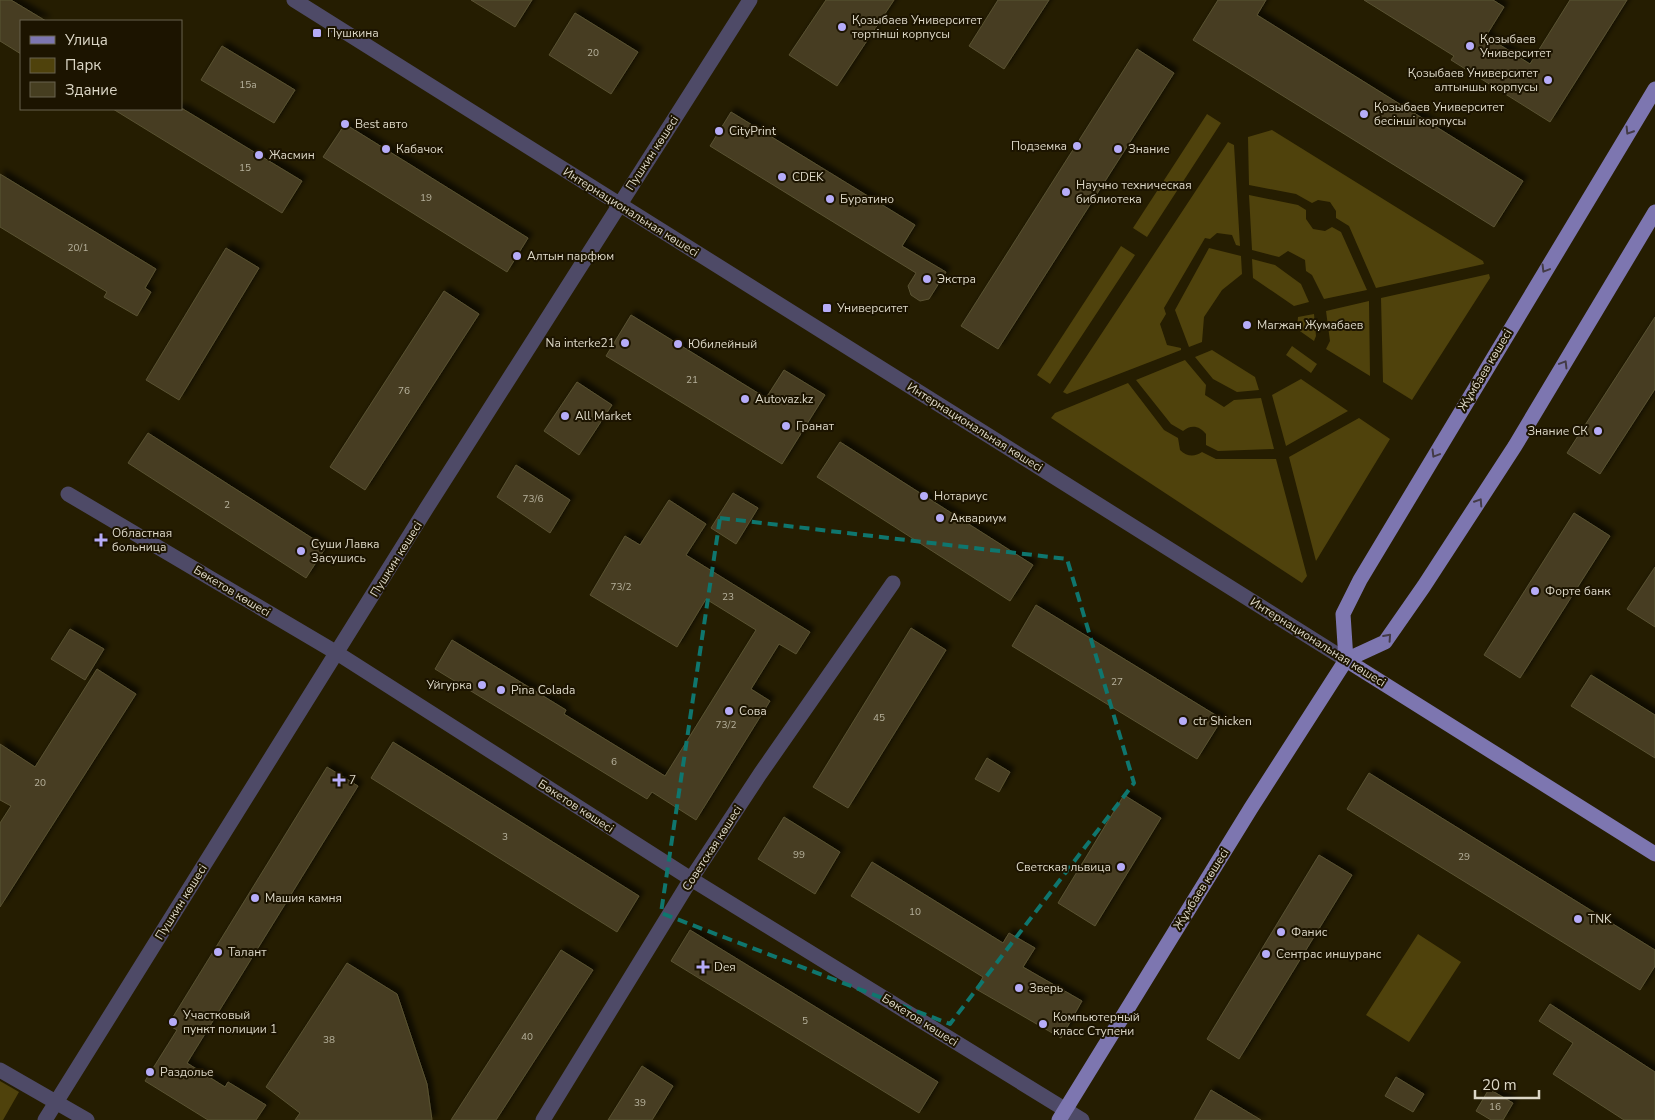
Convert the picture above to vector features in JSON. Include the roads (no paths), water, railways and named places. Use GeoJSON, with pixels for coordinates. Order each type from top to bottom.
{"type":"FeatureCollection","features":[{"type":"Feature","properties":{"kind":"main road","name":"Жұмбаев көшесі"},"geometry":{"type":"LineString","coordinates":[[1062,1115],[1251,808],[1346,660],[1343,614],[1360,580],[1655,89]]}},
{"type":"Feature","properties":{"kind":"main road"},"geometry":{"type":"LineString","coordinates":[[1346,660],[1385,642],[1405,615],[1515,446],[1655,212]]}},
{"type":"Feature","properties":{"kind":"main road","name":"Интернациональная көшесі"},"geometry":{"type":"LineString","coordinates":[[1346,660],[1655,854]]}},
{"type":"Feature","properties":{"kind":"street","name":"Интернациональная көшесі"},"geometry":{"type":"LineString","coordinates":[[294,0],[1346,660]]}},
{"type":"Feature","properties":{"kind":"street","name":"Пушкин көшесі"},"geometry":{"type":"LineString","coordinates":[[45,1120],[618,204],[750,0]]}},
{"type":"Feature","properties":{"kind":"street","name":"Бөкетов көшесі"},"geometry":{"type":"LineString","coordinates":[[68,494],[337,653],[1062,1115],[1082,1120]]}},
{"type":"Feature","properties":{"kind":"street","name":"Советская көшесі"},"geometry":{"type":"LineString","coordinates":[[543,1120],[691,879],[760,774],[892,583]]}},
{"type":"Feature","properties":{"kind":"street"},"geometry":{"type":"LineString","coordinates":[[0,1070],[87,1120]]}},
{"type":"Feature","properties":{"kind":"place","name":"Қозыбаев Университет төртінші корпусы"},"geometry":{"type":"Point","coordinates":[842,27]}},
{"type":"Feature","properties":{"kind":"place","name":"Пушкина"},"geometry":{"type":"Point","coordinates":[317,33]}},
{"type":"Feature","properties":{"kind":"place","name":"Қозыбаев Университет"},"geometry":{"type":"Point","coordinates":[1470,46]}},
{"type":"Feature","properties":{"kind":"place","name":"Қозыбаев Университет алтыншы корпусы"},"geometry":{"type":"Point","coordinates":[1548,80]}},
{"type":"Feature","properties":{"kind":"place","name":"Қозыбаев Университет бесінші корпусы"},"geometry":{"type":"Point","coordinates":[1364,114]}},
{"type":"Feature","properties":{"kind":"place","name":"Best авто"},"geometry":{"type":"Point","coordinates":[345,124]}},
{"type":"Feature","properties":{"kind":"place","name":"CityPrint"},"geometry":{"type":"Point","coordinates":[719,131]}},
{"type":"Feature","properties":{"kind":"place","name":"Подземка"},"geometry":{"type":"Point","coordinates":[1077,146]}},
{"type":"Feature","properties":{"kind":"place","name":"Кабачок"},"geometry":{"type":"Point","coordinates":[386,149]}},
{"type":"Feature","properties":{"kind":"place","name":"Знание"},"geometry":{"type":"Point","coordinates":[1118,149]}},
{"type":"Feature","properties":{"kind":"place","name":"Жасмин"},"geometry":{"type":"Point","coordinates":[259,155]}},
{"type":"Feature","properties":{"kind":"place","name":"CDEK"},"geometry":{"type":"Point","coordinates":[782,177]}},
{"type":"Feature","properties":{"kind":"place","name":"Научно техническая библиотека"},"geometry":{"type":"Point","coordinates":[1066,192]}},
{"type":"Feature","properties":{"kind":"place","name":"Буратино"},"geometry":{"type":"Point","coordinates":[830,199]}},
{"type":"Feature","properties":{"kind":"place","name":"Алтын парфюм"},"geometry":{"type":"Point","coordinates":[517,256]}},
{"type":"Feature","properties":{"kind":"place","name":"Экстра"},"geometry":{"type":"Point","coordinates":[927,279]}},
{"type":"Feature","properties":{"kind":"place","name":"Университет"},"geometry":{"type":"Point","coordinates":[827,308]}},
{"type":"Feature","properties":{"kind":"place","name":"Магжан Жумабаев"},"geometry":{"type":"Point","coordinates":[1247,325]}},
{"type":"Feature","properties":{"kind":"place","name":"Na interke21"},"geometry":{"type":"Point","coordinates":[625,343]}},
{"type":"Feature","properties":{"kind":"place","name":"Юбилейный"},"geometry":{"type":"Point","coordinates":[678,344]}},
{"type":"Feature","properties":{"kind":"place","name":"Autovaz.kz"},"geometry":{"type":"Point","coordinates":[745,399]}},
{"type":"Feature","properties":{"kind":"place","name":"All Market"},"geometry":{"type":"Point","coordinates":[565,416]}},
{"type":"Feature","properties":{"kind":"place","name":"Гранат"},"geometry":{"type":"Point","coordinates":[786,426]}},
{"type":"Feature","properties":{"kind":"place","name":"Знание СК"},"geometry":{"type":"Point","coordinates":[1598,431]}},
{"type":"Feature","properties":{"kind":"place","name":"Нотариус"},"geometry":{"type":"Point","coordinates":[924,496]}},
{"type":"Feature","properties":{"kind":"place","name":"Аквариум"},"geometry":{"type":"Point","coordinates":[940,518]}},
{"type":"Feature","properties":{"kind":"place","name":"Областная больница"},"geometry":{"type":"Point","coordinates":[101,540]}},
{"type":"Feature","properties":{"kind":"place","name":"Суши Лавка Засушись"},"geometry":{"type":"Point","coordinates":[301,551]}},
{"type":"Feature","properties":{"kind":"place","name":"Форте банк"},"geometry":{"type":"Point","coordinates":[1535,591]}},
{"type":"Feature","properties":{"kind":"place","name":"Уйгурка"},"geometry":{"type":"Point","coordinates":[482,685]}},
{"type":"Feature","properties":{"kind":"place","name":"Pina Colada"},"geometry":{"type":"Point","coordinates":[501,690]}},
{"type":"Feature","properties":{"kind":"place","name":"Сова"},"geometry":{"type":"Point","coordinates":[729,711]}},
{"type":"Feature","properties":{"kind":"place","name":"ctr Shicken"},"geometry":{"type":"Point","coordinates":[1183,721]}},
{"type":"Feature","properties":{"kind":"place","name":"7"},"geometry":{"type":"Point","coordinates":[339,780]}},
{"type":"Feature","properties":{"kind":"place","name":"Светская львица"},"geometry":{"type":"Point","coordinates":[1121,867]}},
{"type":"Feature","properties":{"kind":"place","name":"Машия камня"},"geometry":{"type":"Point","coordinates":[255,898]}},
{"type":"Feature","properties":{"kind":"place","name":"TNK"},"geometry":{"type":"Point","coordinates":[1578,919]}},
{"type":"Feature","properties":{"kind":"place","name":"Фанис"},"geometry":{"type":"Point","coordinates":[1281,932]}},
{"type":"Feature","properties":{"kind":"place","name":"Талант"},"geometry":{"type":"Point","coordinates":[218,952]}},
{"type":"Feature","properties":{"kind":"place","name":"Сентрас иншуранс"},"geometry":{"type":"Point","coordinates":[1266,954]}},
{"type":"Feature","properties":{"kind":"place","name":"Deя"},"geometry":{"type":"Point","coordinates":[703,967]}},
{"type":"Feature","properties":{"kind":"place","name":"Зверь"},"geometry":{"type":"Point","coordinates":[1019,988]}},
{"type":"Feature","properties":{"kind":"place","name":"Участковый пункт полиции 1"},"geometry":{"type":"Point","coordinates":[173,1022]}},
{"type":"Feature","properties":{"kind":"place","name":"Компьютерный класс Ступени"},"geometry":{"type":"Point","coordinates":[1043,1024]}},
{"type":"Feature","properties":{"kind":"place","name":"Раздолье"},"geometry":{"type":"Point","coordinates":[150,1072]}}]}
